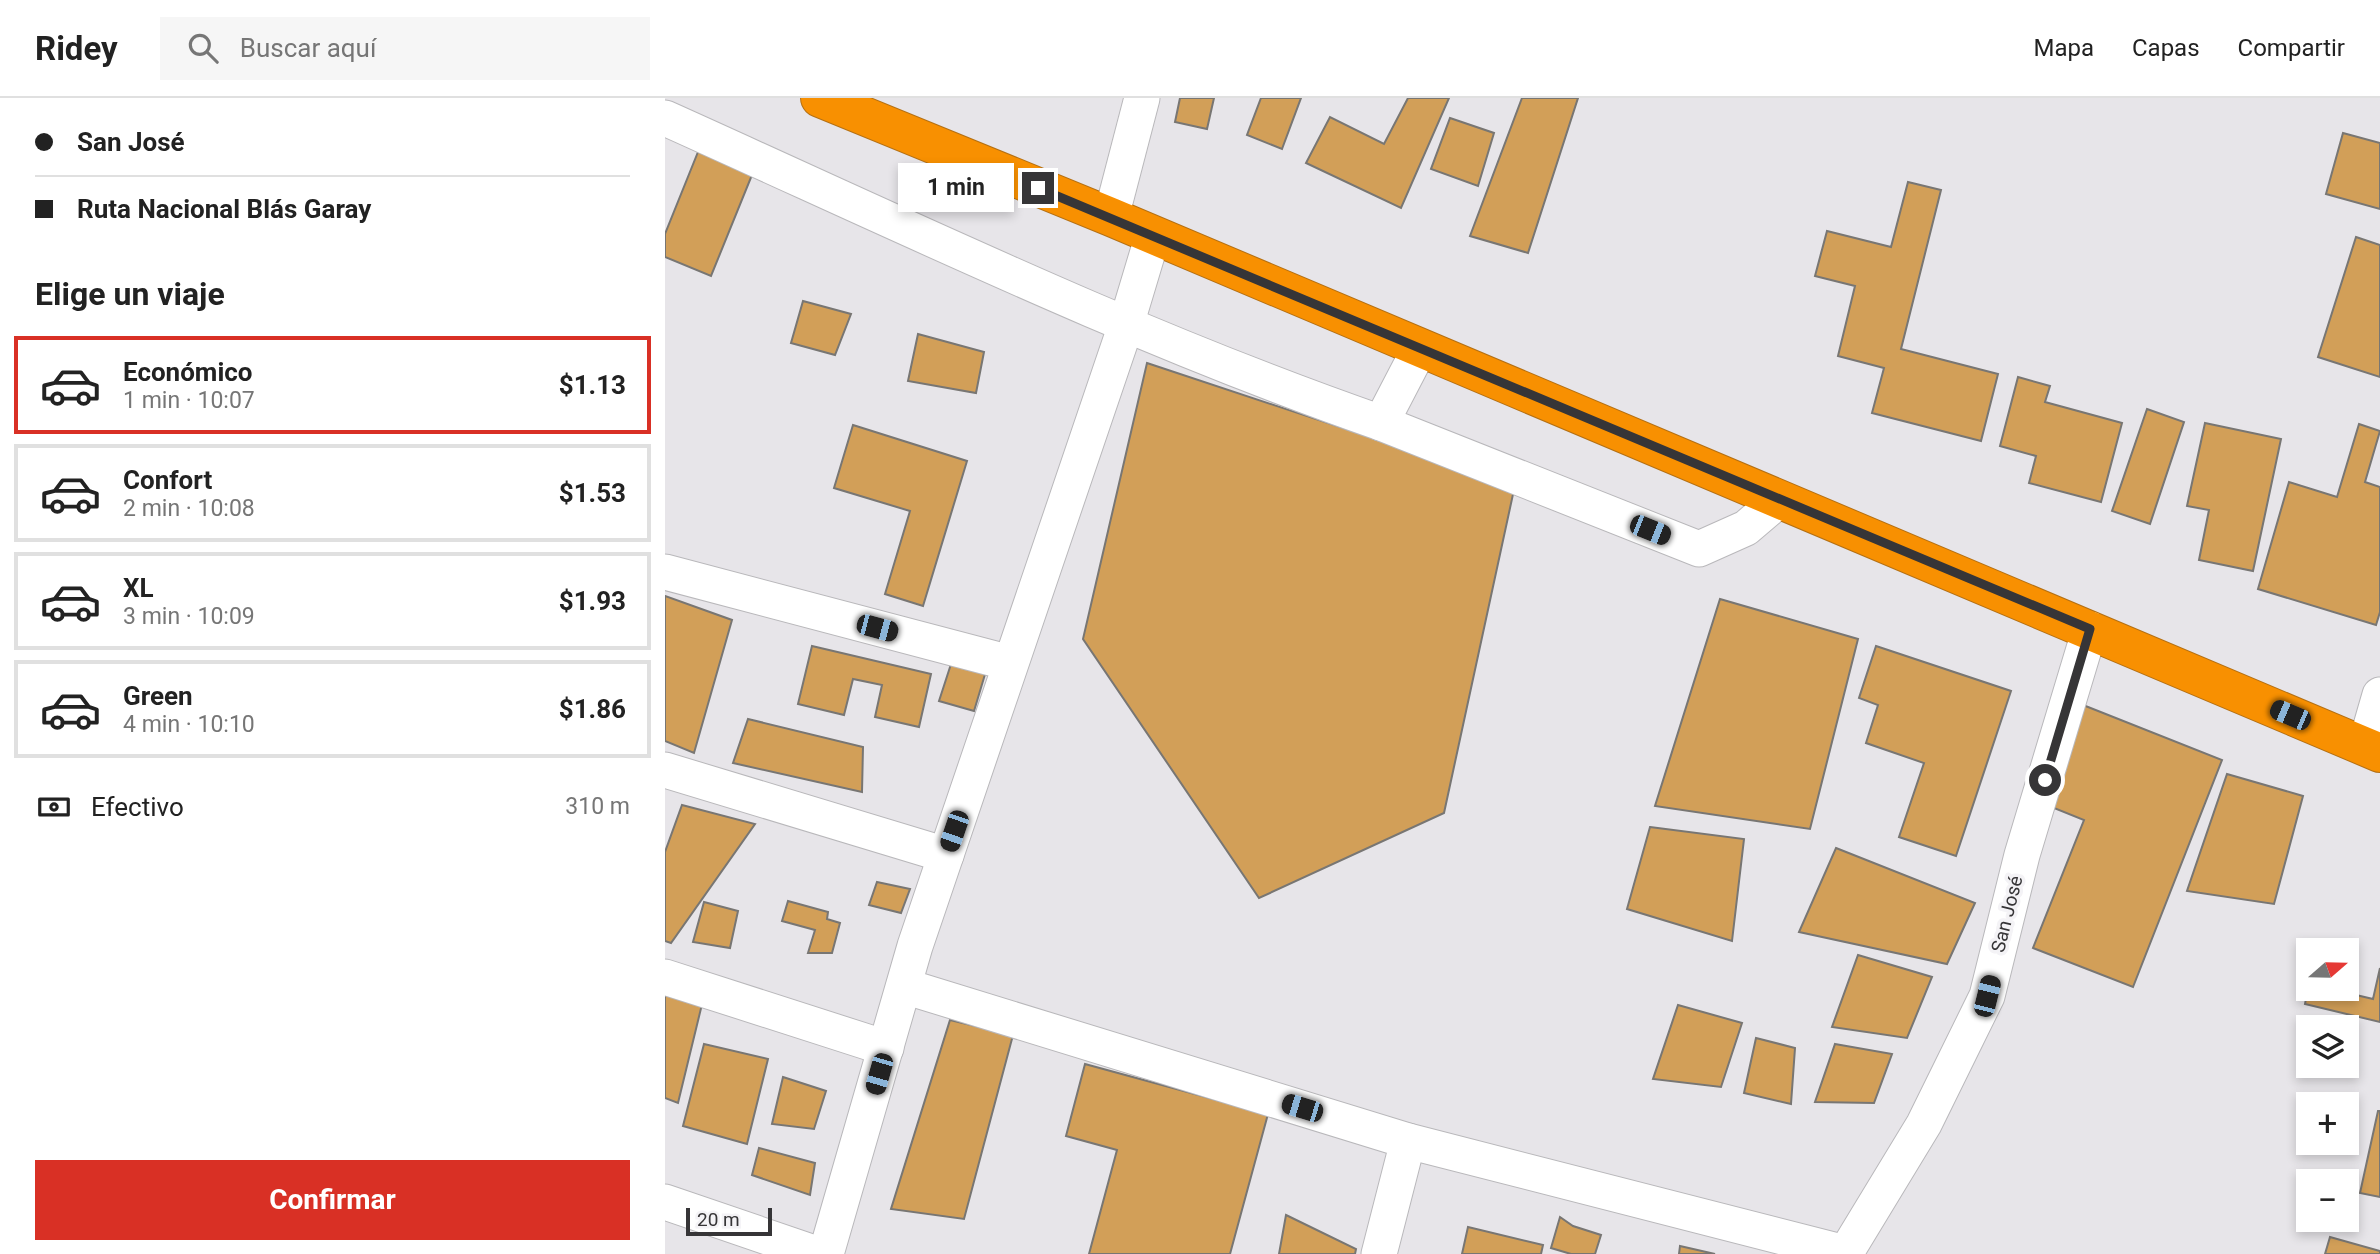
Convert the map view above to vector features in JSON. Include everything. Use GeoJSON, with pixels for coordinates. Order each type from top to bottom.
{"type":"FeatureCollection","features":[{"type":"Feature","properties":{"kind":"highway"},"geometry":{"type":"LineString","coordinates":[[820,98],[1153,235],[2372,750]]}},
{"type":"Feature","properties":{"kind":"street"},"geometry":{"type":"LineString","coordinates":[[1111,218],[1142,98]]}},
{"type":"Feature","properties":{"kind":"street"},"geometry":{"type":"LineString","coordinates":[[665,118],[1126,325],[1699,549],[1746,528],[1780,499]]}},
{"type":"Feature","properties":{"kind":"street"},"geometry":{"type":"LineString","coordinates":[[826,1254],[904,985],[1010,663],[1126,325],[1153,235]]}},
{"type":"Feature","properties":{"kind":"street"},"geometry":{"type":"LineString","coordinates":[[1381,423],[1420,348]]}},
{"type":"Feature","properties":{"kind":"street"},"geometry":{"type":"LineString","coordinates":[[665,572],[1010,663]]}},
{"type":"Feature","properties":{"kind":"street","name":"San José"},"geometry":{"type":"LineString","coordinates":[[1845,1254],[1924,1124],[1987,996],[2022,855],[2090,629]]}},
{"type":"Feature","properties":{"kind":"street"},"geometry":{"type":"LineString","coordinates":[[2372,750],[2380,695]]}},
{"type":"Feature","properties":{"kind":"street"},"geometry":{"type":"LineString","coordinates":[[665,770],[946,855]]}},
{"type":"Feature","properties":{"kind":"street"},"geometry":{"type":"LineString","coordinates":[[665,977],[886,1048]]}},
{"type":"Feature","properties":{"kind":"street"},"geometry":{"type":"LineString","coordinates":[[904,985],[1408,1141],[1845,1254]]}},
{"type":"Feature","properties":{"kind":"street"},"geometry":{"type":"LineString","coordinates":[[1379,1254],[1408,1141]]}},
{"type":"Feature","properties":{"kind":"street"},"geometry":{"type":"LineString","coordinates":[[665,1202],[817,1254]]}},
{"type":"Feature","properties":{"kind":"building"},"geometry":{"type":"Polygon","coordinates":[[[1180,98],[1214,98],[1207,129],[1175,122],[1180,98]]]}},
{"type":"Feature","properties":{"kind":"building"},"geometry":{"type":"Polygon","coordinates":[[[1261,98],[1301,98],[1282,149],[1247,135],[1261,98]]]}},
{"type":"Feature","properties":{"kind":"building"},"geometry":{"type":"Polygon","coordinates":[[[1408,98],[1449,98],[1401,208],[1306,163],[1330,117],[1384,144],[1408,98]]]}},
{"type":"Feature","properties":{"kind":"building"},"geometry":{"type":"Polygon","coordinates":[[[1522,98],[1578,98],[1528,253],[1470,236],[1522,98]]]}},
{"type":"Feature","properties":{"kind":"building"},"geometry":{"type":"Polygon","coordinates":[[[1450,118],[1494,133],[1478,186],[1431,169],[1450,118]]]}},
{"type":"Feature","properties":{"kind":"building"},"geometry":{"type":"Polygon","coordinates":[[[2343,133],[2380,143],[2380,209],[2326,194],[2343,133]]]}},
{"type":"Feature","properties":{"kind":"building"},"geometry":{"type":"Polygon","coordinates":[[[700,147],[754,170],[711,276],[665,257],[665,234],[700,147]]]}},
{"type":"Feature","properties":{"kind":"building"},"geometry":{"type":"Polygon","coordinates":[[[1908,182],[1941,190],[1901,349],[1998,374],[1981,441],[1872,413],[1884,368],[1838,356],[1855,286],[1815,276],[1827,231],[1891,247],[1908,182]]]}},
{"type":"Feature","properties":{"kind":"building"},"geometry":{"type":"Polygon","coordinates":[[[2356,237],[2380,245],[2380,377],[2318,357],[2356,237]]]}},
{"type":"Feature","properties":{"kind":"building"},"geometry":{"type":"Polygon","coordinates":[[[803,301],[851,314],[835,355],[791,343],[803,301]]]}},
{"type":"Feature","properties":{"kind":"building"},"geometry":{"type":"Polygon","coordinates":[[[918,334],[984,352],[976,393],[908,381],[918,334]]]}},
{"type":"Feature","properties":{"kind":"building"},"geometry":{"type":"Polygon","coordinates":[[[1147,363],[1515,485],[1444,813],[1259,898],[1083,639],[1147,363]]]}},
{"type":"Feature","properties":{"kind":"building"},"geometry":{"type":"Polygon","coordinates":[[[2018,377],[2050,386],[2045,402],[2122,423],[2101,502],[2029,483],[2036,456],[2000,446],[2018,377]]]}},
{"type":"Feature","properties":{"kind":"building"},"geometry":{"type":"Polygon","coordinates":[[[2147,409],[2184,422],[2150,524],[2112,511],[2147,409]]]}},
{"type":"Feature","properties":{"kind":"building"},"geometry":{"type":"Polygon","coordinates":[[[2205,423],[2281,439],[2253,571],[2199,560],[2209,510],[2187,506],[2205,423]]]}},
{"type":"Feature","properties":{"kind":"building"},"geometry":{"type":"Polygon","coordinates":[[[2359,424],[2380,431],[2365,482],[2380,487],[2380,612],[2376,625],[2258,589],[2289,482],[2337,497],[2359,424]]]}},
{"type":"Feature","properties":{"kind":"building"},"geometry":{"type":"Polygon","coordinates":[[[853,425],[967,461],[923,606],[885,594],[910,511],[834,488],[853,425]]]}},
{"type":"Feature","properties":{"kind":"building"},"geometry":{"type":"Polygon","coordinates":[[[665,596],[732,620],[694,753],[665,741],[665,596]]]}},
{"type":"Feature","properties":{"kind":"building"},"geometry":{"type":"Polygon","coordinates":[[[1720,599],[1858,639],[1810,829],[1655,806],[1720,599]]]}},
{"type":"Feature","properties":{"kind":"building"},"geometry":{"type":"Polygon","coordinates":[[[812,646],[931,674],[919,727],[875,717],[882,685],[853,679],[844,715],[798,704],[812,646]]]}},
{"type":"Feature","properties":{"kind":"building"},"geometry":{"type":"Polygon","coordinates":[[[1876,646],[2011,691],[1956,856],[1899,837],[1924,763],[1866,743],[1878,705],[1859,698],[1876,646]]]}},
{"type":"Feature","properties":{"kind":"building"},"geometry":{"type":"Polygon","coordinates":[[[952,661],[986,671],[974,711],[939,701],[952,661]]]}},
{"type":"Feature","properties":{"kind":"building"},"geometry":{"type":"Polygon","coordinates":[[[2083,705],[2222,760],[2133,987],[2033,948],[2084,820],[2044,804],[2083,705]]]}},
{"type":"Feature","properties":{"kind":"building"},"geometry":{"type":"Polygon","coordinates":[[[748,719],[863,747],[862,792],[733,763],[748,719]]]}},
{"type":"Feature","properties":{"kind":"building"},"geometry":{"type":"Polygon","coordinates":[[[2227,774],[2303,796],[2274,904],[2187,891],[2227,774]]]}},
{"type":"Feature","properties":{"kind":"building"},"geometry":{"type":"Polygon","coordinates":[[[682,805],[755,824],[671,943],[665,941],[665,852],[682,805]]]}},
{"type":"Feature","properties":{"kind":"building"},"geometry":{"type":"Polygon","coordinates":[[[1650,827],[1744,839],[1732,941],[1627,909],[1650,827]]]}},
{"type":"Feature","properties":{"kind":"building"},"geometry":{"type":"Polygon","coordinates":[[[1836,848],[1975,903],[1947,964],[1799,932],[1836,848]]]}},
{"type":"Feature","properties":{"kind":"building"},"geometry":{"type":"Polygon","coordinates":[[[877,882],[910,889],[901,913],[869,905],[877,882]]]}},
{"type":"Feature","properties":{"kind":"building"},"geometry":{"type":"Polygon","coordinates":[[[788,901],[828,912],[827,919],[840,923],[832,953],[808,953],[815,930],[782,921],[788,901]]]}},
{"type":"Feature","properties":{"kind":"building"},"geometry":{"type":"Polygon","coordinates":[[[704,902],[738,911],[730,948],[693,942],[704,902]]]}},
{"type":"Feature","properties":{"kind":"building"},"geometry":{"type":"Polygon","coordinates":[[[1858,955],[1932,977],[1907,1038],[1832,1027],[1858,955]]]}},
{"type":"Feature","properties":{"kind":"building"},"geometry":{"type":"Polygon","coordinates":[[[2380,968],[2380,1022],[2305,1004],[2306,1001],[2359,1001],[2359,996],[2373,999],[2380,968]]]}},
{"type":"Feature","properties":{"kind":"building"},"geometry":{"type":"Polygon","coordinates":[[[665,983],[704,996],[678,1103],[665,1098],[665,983]]]}},
{"type":"Feature","properties":{"kind":"building"},"geometry":{"type":"Polygon","coordinates":[[[1678,1005],[1742,1023],[1721,1087],[1653,1079],[1678,1005]]]}},
{"type":"Feature","properties":{"kind":"building"},"geometry":{"type":"Polygon","coordinates":[[[950,1020],[1013,1035],[964,1219],[891,1209],[950,1020]]]}},
{"type":"Feature","properties":{"kind":"building"},"geometry":{"type":"Polygon","coordinates":[[[1756,1038],[1795,1048],[1791,1104],[1744,1093],[1756,1038]]]}},
{"type":"Feature","properties":{"kind":"building"},"geometry":{"type":"Polygon","coordinates":[[[704,1044],[768,1059],[747,1144],[683,1126],[704,1044]]]}},
{"type":"Feature","properties":{"kind":"building"},"geometry":{"type":"Polygon","coordinates":[[[1835,1044],[1892,1054],[1874,1103],[1815,1102],[1835,1044]]]}},
{"type":"Feature","properties":{"kind":"building"},"geometry":{"type":"Polygon","coordinates":[[[1085,1064],[1268,1114],[1230,1254],[1089,1254],[1117,1150],[1066,1136],[1085,1064]]]}},
{"type":"Feature","properties":{"kind":"building"},"geometry":{"type":"Polygon","coordinates":[[[783,1077],[826,1091],[814,1129],[772,1124],[783,1077]]]}},
{"type":"Feature","properties":{"kind":"building"},"geometry":{"type":"Polygon","coordinates":[[[2380,1111],[2380,1197],[2360,1193],[2380,1111]]]}},
{"type":"Feature","properties":{"kind":"building"},"geometry":{"type":"Polygon","coordinates":[[[759,1148],[815,1163],[810,1195],[752,1175],[759,1148]]]}},
{"type":"Feature","properties":{"kind":"building"},"geometry":{"type":"Polygon","coordinates":[[[1286,1215],[1356,1249],[1355,1254],[1279,1254],[1286,1215]]]}},
{"type":"Feature","properties":{"kind":"building"},"geometry":{"type":"Polygon","coordinates":[[[1560,1217],[1573,1226],[1601,1235],[1595,1254],[1571,1254],[1551,1248],[1560,1217]]]}},
{"type":"Feature","properties":{"kind":"building"},"geometry":{"type":"Polygon","coordinates":[[[1468,1227],[1543,1245],[1541,1254],[1462,1254],[1468,1227]]]}},
{"type":"Feature","properties":{"kind":"building"},"geometry":{"type":"Polygon","coordinates":[[[2330,1237],[2380,1251],[2380,1254],[2325,1254],[2330,1237]]]}},
{"type":"Feature","properties":{"kind":"building"},"geometry":{"type":"Polygon","coordinates":[[[1680,1246],[1715,1254],[1679,1254],[1680,1246]]]}},
{"type":"Feature","properties":{"kind":"route"},"geometry":{"type":"LineString","coordinates":[[1038,188],[2090,629],[2045,780]]}}]}
